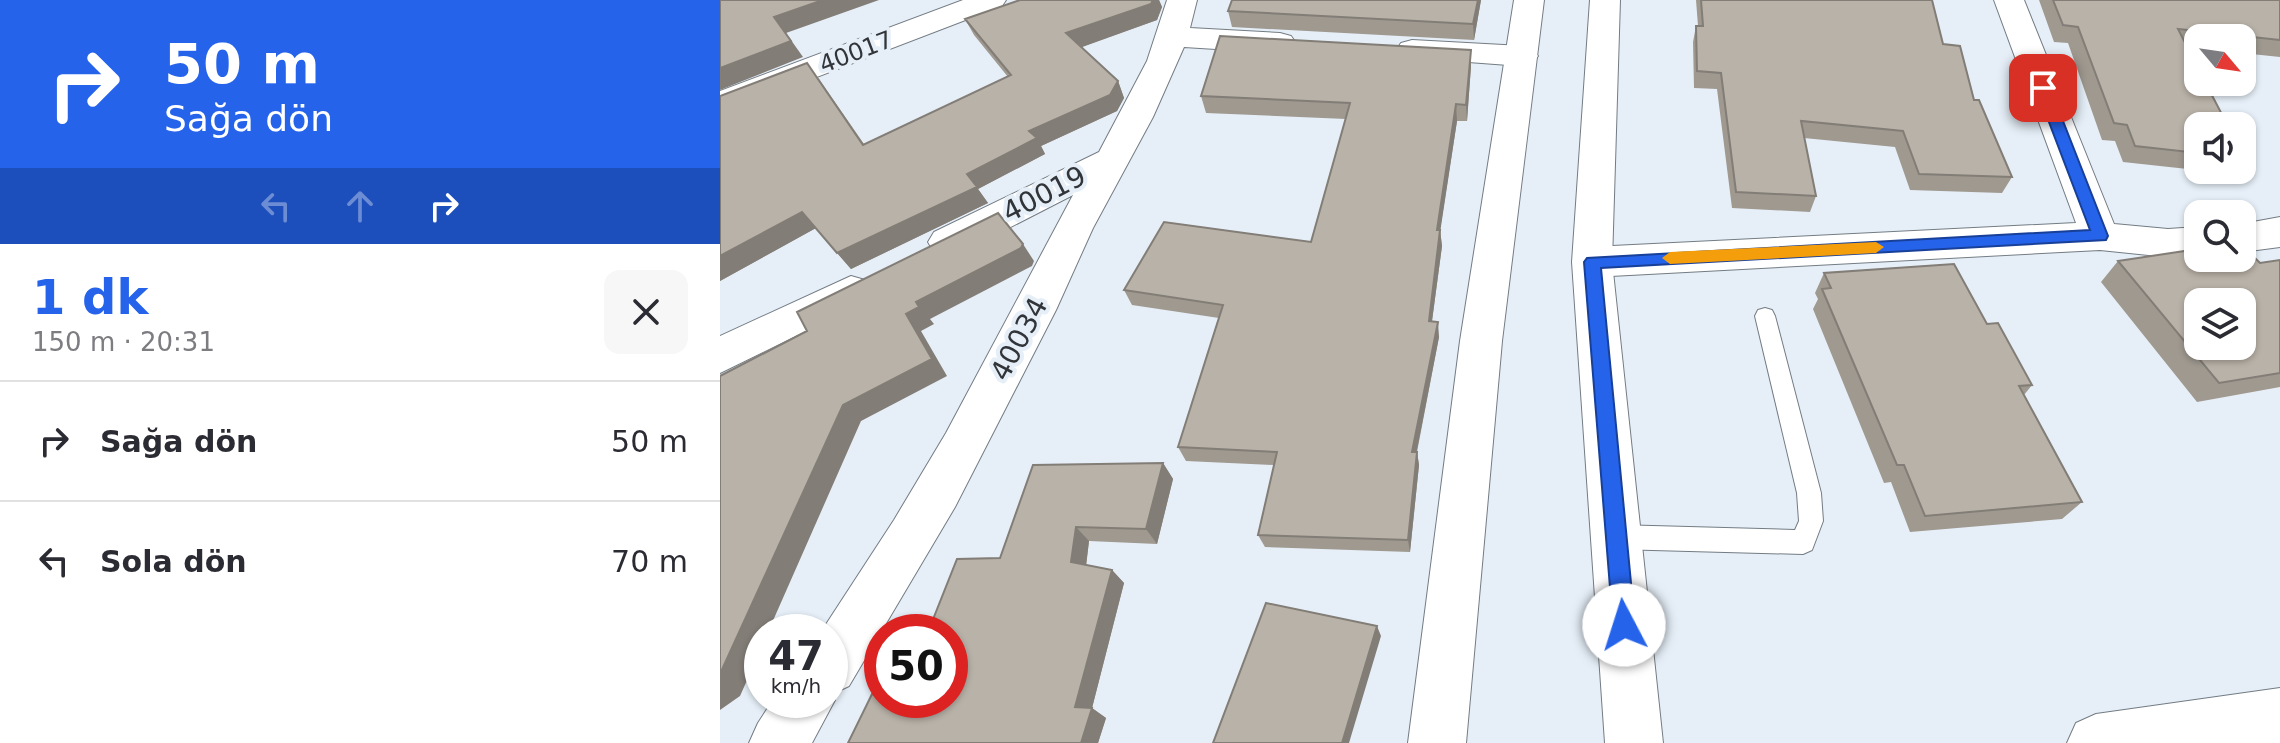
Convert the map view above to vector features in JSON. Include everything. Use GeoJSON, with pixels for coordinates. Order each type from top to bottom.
{"type":"FeatureCollection","features":[{"type":"Feature","properties":{"kind":"street","name":"40017"},"geometry":{"type":"LineString","coordinates":[[720,103],[991,0]]}},
{"type":"Feature","properties":{"kind":"street"},"geometry":{"type":"LineString","coordinates":[[1437,743],[1481,341],[1529,0]]}},
{"type":"Feature","properties":{"kind":"street"},"geometry":{"type":"LineString","coordinates":[[1605,0],[1592,262],[1634,743]]}},
{"type":"Feature","properties":{"kind":"street"},"geometry":{"type":"LineString","coordinates":[[2009,0],[2100,236]]}},
{"type":"Feature","properties":{"kind":"street"},"geometry":{"type":"LineString","coordinates":[[1178,18],[1317,45]]}},
{"type":"Feature","properties":{"kind":"street","name":"40034"},"geometry":{"type":"LineString","coordinates":[[848,641],[875,602],[970,432],[1110,161],[1148,100],[1178,18]]}},
{"type":"Feature","properties":{"kind":"street"},"geometry":{"type":"LineString","coordinates":[[1380,48],[1522,56]]}},
{"type":"Feature","properties":{"kind":"street","name":"40019"},"geometry":{"type":"LineString","coordinates":[[720,356],[1110,161]]}},
{"type":"Feature","properties":{"kind":"street"},"geometry":{"type":"LineString","coordinates":[[1592,262],[2100,236],[2184,242]]}},
{"type":"Feature","properties":{"kind":"street"},"geometry":{"type":"LineString","coordinates":[[2096,743],[2280,716]]}},
{"type":"Feature","properties":{"kind":"street"},"geometry":{"type":"LineString","coordinates":[[778,743],[795,718]]}},
{"type":"Feature","properties":{"kind":"lane"},"geometry":{"type":"LineString","coordinates":[[1616,537],[1803,542],[1811,521],[1809,493],[1765,316]]}},
{"type":"Feature","properties":{"kind":"building"},"geometry":{"type":"Polygon","coordinates":[[[720,0],[823,0],[774,17],[791,41],[720,68],[720,0]]]}},
{"type":"Feature","properties":{"kind":"building"},"geometry":{"type":"Polygon","coordinates":[[[1020,0],[1153,0],[1151,4],[1066,33],[1118,81],[1110,95],[1029,131],[1037,138],[967,174],[977,187],[837,253],[802,212],[720,256],[720,96],[807,63],[863,145],[1011,75],[965,19],[1020,0]]]}},
{"type":"Feature","properties":{"kind":"building"},"geometry":{"type":"Polygon","coordinates":[[[1232,0],[1478,0],[1473,24],[1228,11],[1232,0]]]}},
{"type":"Feature","properties":{"kind":"building"},"geometry":{"type":"Polygon","coordinates":[[[1701,0],[1932,0],[1943,44],[1960,46],[1974,100],[1979,100],[2012,177],[1919,174],[1903,131],[1801,121],[1816,196],[1736,192],[1721,73],[1697,71],[1696,26],[1703,26],[1701,0]]]}},
{"type":"Feature","properties":{"kind":"building"},"geometry":{"type":"Polygon","coordinates":[[[2053,0],[2280,0],[2280,40],[2256,37],[2256,24],[2184,24],[2184,30],[2178,29],[2184,41],[2184,96],[2212,96],[2221,112],[2184,112],[2184,151],[2135,146],[2127,125],[2114,123],[2078,27],[2063,25],[2053,0]]]}},
{"type":"Feature","properties":{"kind":"building"},"geometry":{"type":"Polygon","coordinates":[[[1220,36],[1471,50],[1466,105],[1456,104],[1437,230],[1440,230],[1429,321],[1438,322],[1412,452],[1417,452],[1408,540],[1258,535],[1277,452],[1178,447],[1223,305],[1124,290],[1164,222],[1311,242],[1350,103],[1201,96],[1220,36]]]}},
{"type":"Feature","properties":{"kind":"building"},"geometry":{"type":"Polygon","coordinates":[[[998,213],[1023,244],[1021,248],[916,302],[919,307],[906,314],[932,359],[843,405],[747,614],[744,614],[744,622],[720,674],[720,376],[807,331],[797,312],[998,213]]]}},
{"type":"Feature","properties":{"kind":"building"},"geometry":{"type":"Polygon","coordinates":[[[2184,251],[2184,272],[2256,272],[2256,259],[2260,263],[2280,260],[2280,373],[2219,383],[2200,360],[2256,360],[2256,288],[2184,288],[2184,341],[2118,261],[2184,251]]]}},
{"type":"Feature","properties":{"kind":"building"},"geometry":{"type":"Polygon","coordinates":[[[1954,264],[1987,324],[1998,323],[2032,385],[2019,386],[2082,502],[1925,516],[1904,465],[1897,465],[1822,289],[1831,288],[1824,273],[1954,264]]]}},
{"type":"Feature","properties":{"kind":"building"},"geometry":{"type":"Polygon","coordinates":[[[1163,463],[1146,529],[1076,527],[1071,562],[1112,570],[1075,707],[1092,708],[1081,743],[848,743],[864,710],[864,718],[968,718],[968,614],[935,614],[957,559],[1000,558],[1033,465],[1163,463]]]}},
{"type":"Feature","properties":{"kind":"building"},"geometry":{"type":"Polygon","coordinates":[[[1266,603],[1377,626],[1342,743],[1213,743],[1266,603]]]}},
{"type":"Feature","properties":{"kind":"slow traffic"},"geometry":{"type":"LineString","coordinates":[[1670,258],[1876,247]]}},
{"type":"Feature","properties":{"kind":"route"},"geometry":{"type":"LineString","coordinates":[[1624,625],[1592,262],[2100,236],[2043,88]]}}]}
